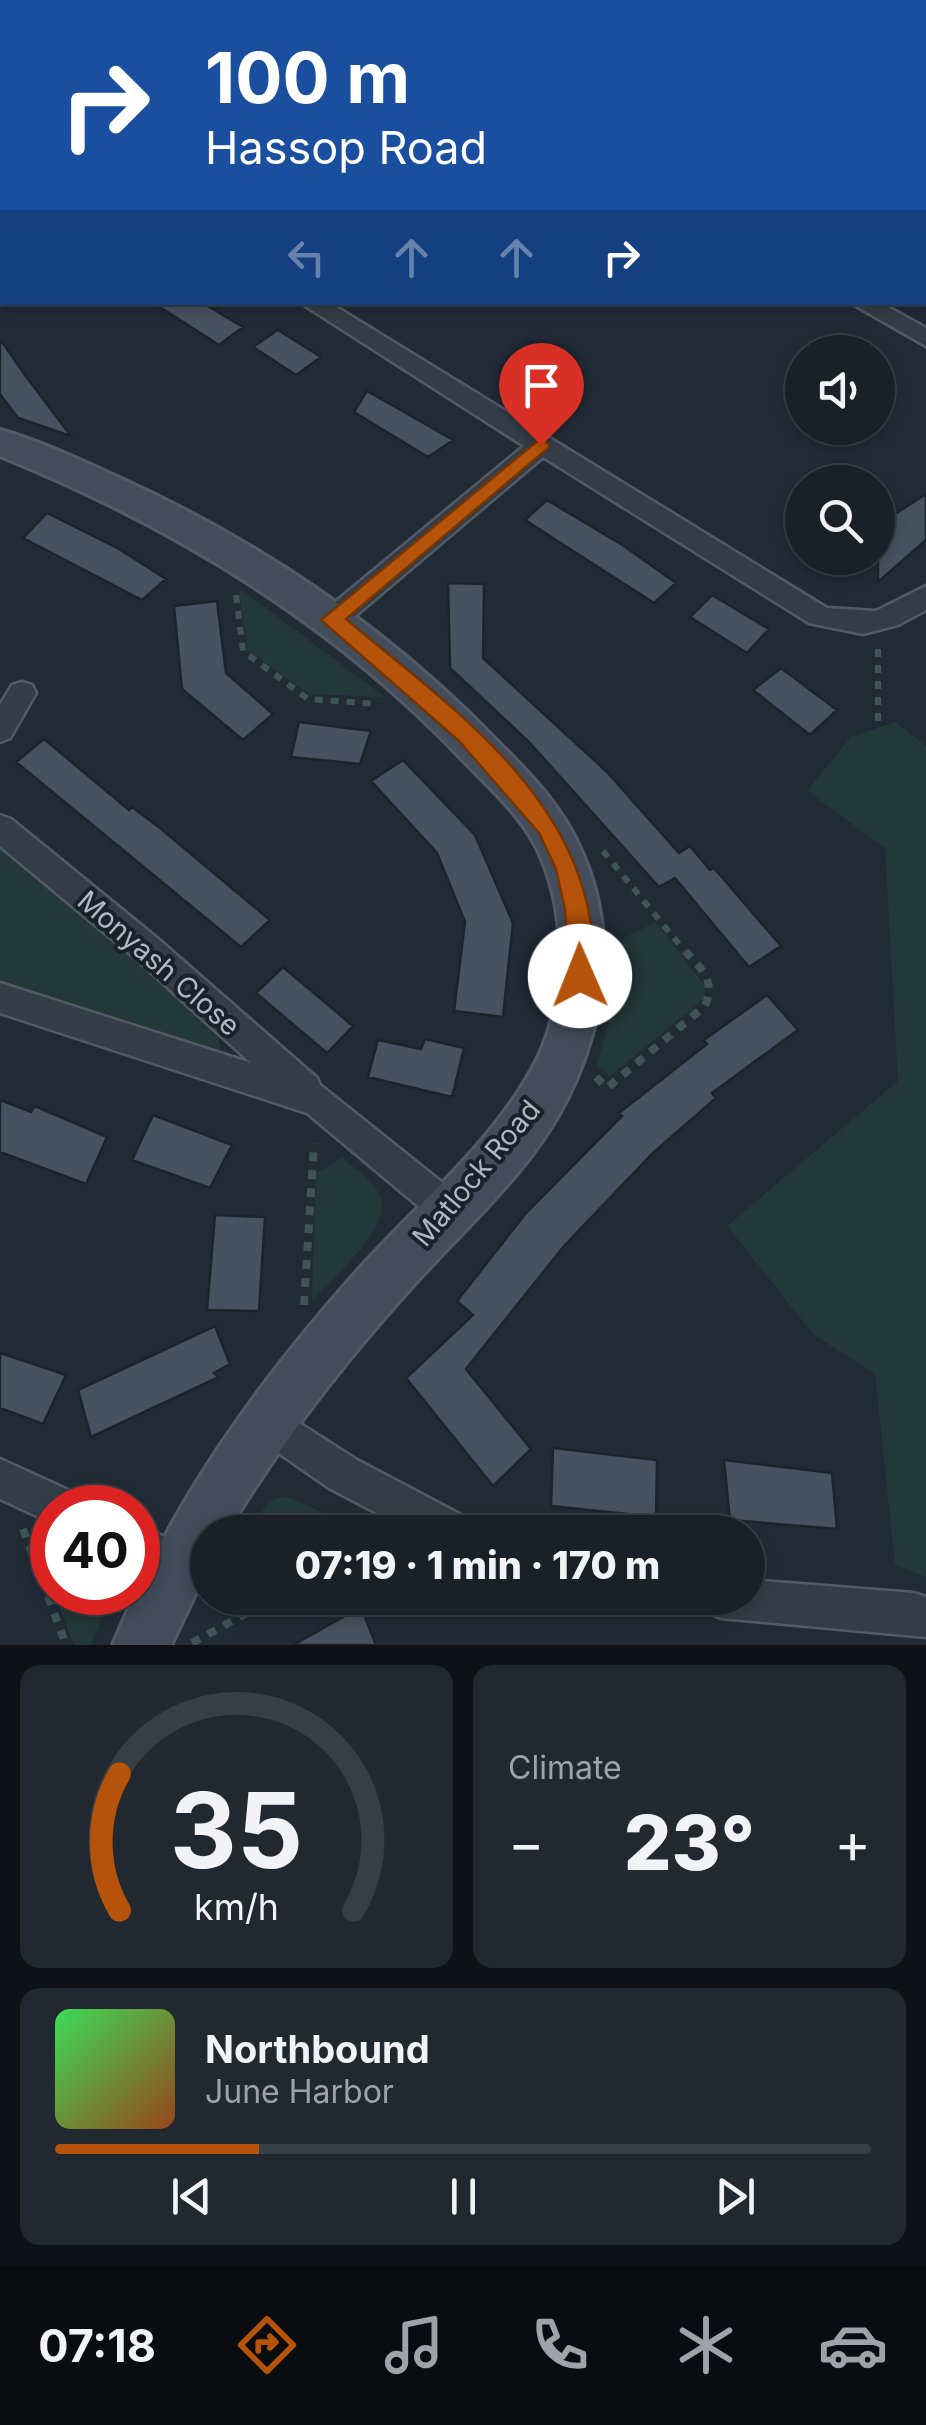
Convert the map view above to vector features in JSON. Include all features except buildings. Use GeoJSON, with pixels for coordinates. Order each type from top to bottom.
{"type":"FeatureCollection","features":[{"type":"Feature","properties":{"kind":"street"},"geometry":{"type":"LineString","coordinates":[[315,305],[819,616],[840,623],[878,622],[905,612],[926,596]]}},
{"type":"Feature","properties":{"kind":"street"},"geometry":{"type":"LineString","coordinates":[[866,305],[926,338]]}},
{"type":"Feature","properties":{"kind":"street","name":"Matlock Road"},"geometry":{"type":"LineString","coordinates":[[0,442],[114,489],[232,554],[332,620],[439,709],[467,734],[547,826],[568,869],[582,948],[578,1005],[566,1050],[526,1120],[299,1381],[160,1552]]}},
{"type":"Feature","properties":{"kind":"street"},"geometry":{"type":"LineString","coordinates":[[332,620],[541,445]]}},
{"type":"Feature","properties":{"kind":"street"},"geometry":{"type":"LineString","coordinates":[[0,730],[22,692]]}},
{"type":"Feature","properties":{"kind":"street","name":"Monyash Close"},"geometry":{"type":"LineString","coordinates":[[0,828],[448,1208]]}},
{"type":"Feature","properties":{"kind":"street","name":"Monyash Close"},"geometry":{"type":"LineString","coordinates":[[0,998],[317,1100]]}},
{"type":"Feature","properties":{"kind":"street"},"geometry":{"type":"LineString","coordinates":[[268,1422],[344,1474],[421,1515]]}},
{"type":"Feature","properties":{"kind":"street"},"geometry":{"type":"LineString","coordinates":[[3,1480],[30,1493]]}},
{"type":"Feature","properties":{"kind":"street"},"geometry":{"type":"LineString","coordinates":[[765,1601],[926,1617]]}},
{"type":"Feature","properties":{"kind":"street","name":"Matlock Road"},"geometry":{"type":"LineString","coordinates":[[142,1645],[147,1615]]}},
{"type":"Feature","properties":{"kind":"path"},"geometry":{"type":"LineString","coordinates":[[232,554],[242,652],[308,698],[439,709]]}},
{"type":"Feature","properties":{"kind":"path"},"geometry":{"type":"LineString","coordinates":[[878,622],[878,729]]}},
{"type":"Feature","properties":{"kind":"path"},"geometry":{"type":"LineString","coordinates":[[566,1050],[607,1088],[705,1006],[712,990],[710,982],[600,847]]}},
{"type":"Feature","properties":{"kind":"path"},"geometry":{"type":"LineString","coordinates":[[299,1381],[317,1100]]}},
{"type":"Feature","properties":{"kind":"path"},"geometry":{"type":"LineString","coordinates":[[3,1480],[66,1645]]}},
{"type":"Feature","properties":{"kind":"path"},"geometry":{"type":"LineString","coordinates":[[188,1645],[243,1615]]}},
{"type":"Feature","properties":{"kind":"green space"},"geometry":{"type":"Polygon","coordinates":[[[242,590],[385,697],[309,694],[247,650],[239,592],[242,590]]]}},
{"type":"Feature","properties":{"kind":"green space"},"geometry":{"type":"Polygon","coordinates":[[[896,722],[926,746],[926,1577],[895,1565],[875,1374],[814,1335],[727,1226],[898,1081],[885,848],[807,791],[851,737],[896,722]]]}},
{"type":"Feature","properties":{"kind":"green space"},"geometry":{"type":"Polygon","coordinates":[[[0,842],[70,905],[75,903],[113,935],[110,940],[217,1034],[220,1048],[215,1053],[0,985],[0,842]]]}},
{"type":"Feature","properties":{"kind":"green space"},"geometry":{"type":"Polygon","coordinates":[[[656,922],[705,986],[704,999],[610,1076],[597,1065],[616,993],[614,943],[656,922]]]}},
{"type":"Feature","properties":{"kind":"green space"},"geometry":{"type":"Polygon","coordinates":[[[342,1158],[375,1187],[382,1210],[369,1238],[312,1300],[316,1174],[342,1158]]]}},
{"type":"Feature","properties":{"kind":"green space"},"geometry":{"type":"Polygon","coordinates":[[[285,1496],[326,1515],[259,1515],[270,1501],[285,1496]]]}},
{"type":"Feature","properties":{"kind":"green space"},"geometry":{"type":"Polygon","coordinates":[[[62,1615],[101,1615],[91,1645],[74,1645],[62,1615]]]}},
{"type":"Feature","properties":{"kind":"route"},"geometry":{"type":"LineString","coordinates":[[541,445],[332,620],[467,734],[547,826],[568,869],[582,948],[580,976]]}}]}
